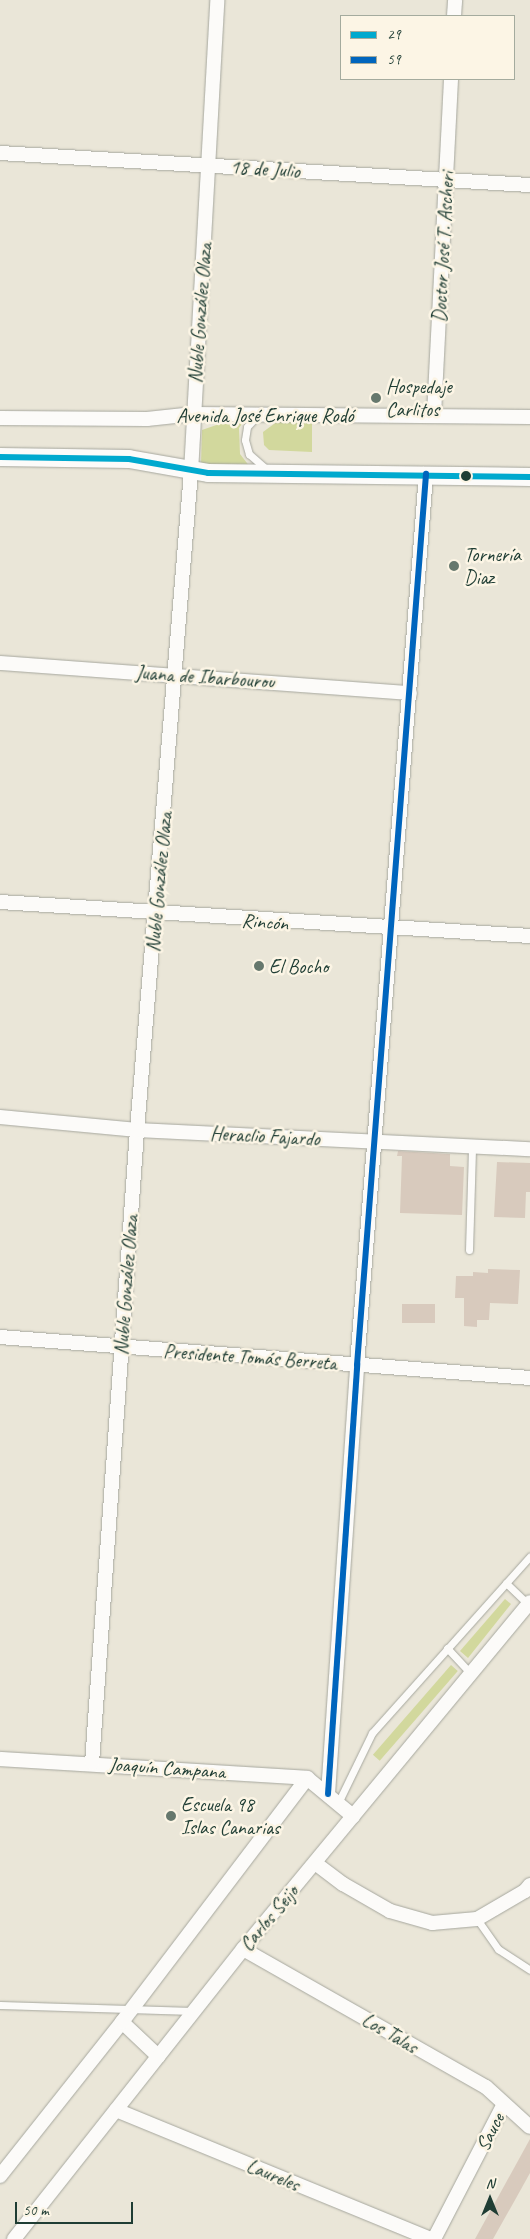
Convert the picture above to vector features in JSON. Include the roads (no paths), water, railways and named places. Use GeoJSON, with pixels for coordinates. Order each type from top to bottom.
{"type":"FeatureCollection","features":[{"type":"Feature","properties":{"kind":"street","name":"Nuble González Olaza"},"geometry":{"type":"LineString","coordinates":[[92,1763],[137,1130],[177,675],[192,472],[210,166],[217,0]]}},
{"type":"Feature","properties":{"kind":"street"},"geometry":{"type":"LineString","coordinates":[[454,15],[455,0]]}},
{"type":"Feature","properties":{"kind":"street","name":"Doctor José T. Ascheri"},"geometry":{"type":"LineString","coordinates":[[434,415],[451,80]]}},
{"type":"Feature","properties":{"kind":"street","name":"18 de Julio"},"geometry":{"type":"LineString","coordinates":[[0,153],[530,185]]}},
{"type":"Feature","properties":{"kind":"street","name":"Avenida José Enrique Rodó"},"geometry":{"type":"LineString","coordinates":[[0,418],[148,418],[194,414],[530,417]]}},
{"type":"Feature","properties":{"kind":"street"},"geometry":{"type":"LineString","coordinates":[[0,457],[129,459],[192,472],[530,477]]}},
{"type":"Feature","properties":{"kind":"street"},"geometry":{"type":"LineString","coordinates":[[333,1798],[357,1365],[426,474]]}},
{"type":"Feature","properties":{"kind":"street","name":"Juana de Ibarbourou"},"geometry":{"type":"LineString","coordinates":[[0,663],[410,693]]}},
{"type":"Feature","properties":{"kind":"street","name":"Rincón"},"geometry":{"type":"LineString","coordinates":[[0,902],[392,930],[530,936]]}},
{"type":"Feature","properties":{"kind":"street","name":"Heraclio Fajardo"},"geometry":{"type":"LineString","coordinates":[[0,1118],[137,1130],[530,1149]]}},
{"type":"Feature","properties":{"kind":"street","name":"Presidente Tomás Berreta"},"geometry":{"type":"LineString","coordinates":[[0,1337],[530,1378]]}},
{"type":"Feature","properties":{"kind":"street","name":"Carlos Seijo"},"geometry":{"type":"LineString","coordinates":[[14,2239],[243,1949],[529,1603]]}},
{"type":"Feature","properties":{"kind":"street","name":"Joaquín Campana"},"geometry":{"type":"LineString","coordinates":[[0,1758],[307,1778]]}},
{"type":"Feature","properties":{"kind":"street"},"geometry":{"type":"LineString","coordinates":[[0,2176],[122,2022],[307,1778],[353,1816]]}},
{"type":"Feature","properties":{"kind":"street"},"geometry":{"type":"LineString","coordinates":[[315,1862],[342,1884],[390,1911],[432,1923],[477,1919],[525,1891],[530,1885]]}},
{"type":"Feature","properties":{"kind":"street","name":"Los Talas"},"geometry":{"type":"LineString","coordinates":[[243,1949],[486,2087],[503,2106],[530,2127]]}},
{"type":"Feature","properties":{"kind":"street"},"geometry":{"type":"LineString","coordinates":[[122,2022],[158,2056]]}},
{"type":"Feature","properties":{"kind":"street","name":"Sauce"},"geometry":{"type":"LineString","coordinates":[[433,2239],[503,2106]]}},
{"type":"Feature","properties":{"kind":"street","name":"Laureles"},"geometry":{"type":"LineString","coordinates":[[116,2110],[433,2239]]}},
{"type":"Feature","properties":{"kind":"lane"},"geometry":{"type":"LineString","coordinates":[[258,415],[247,427],[245,440],[249,454],[270,473]]}},
{"type":"Feature","properties":{"kind":"lane"},"geometry":{"type":"LineString","coordinates":[[469,1250],[472,1146]]}},
{"type":"Feature","properties":{"kind":"lane"},"geometry":{"type":"LineString","coordinates":[[333,1798],[372,1733],[530,1556]]}},
{"type":"Feature","properties":{"kind":"lane"},"geometry":{"type":"LineString","coordinates":[[506,1583],[529,1603]]}},
{"type":"Feature","properties":{"kind":"lane"},"geometry":{"type":"LineString","coordinates":[[447,1648],[471,1674]]}},
{"type":"Feature","properties":{"kind":"lane"},"geometry":{"type":"LineString","coordinates":[[477,1919],[498,1949],[530,1970]]}},
{"type":"Feature","properties":{"kind":"lane"},"geometry":{"type":"LineString","coordinates":[[0,2005],[194,2011]]}},
{"type":"Feature","properties":{"kind":"place","name":"Hospedaje Carlitos"},"geometry":{"type":"Point","coordinates":[376,398]}},
{"type":"Feature","properties":{"kind":"place","name":"Tornería Diaz"},"geometry":{"type":"Point","coordinates":[454,566]}},
{"type":"Feature","properties":{"kind":"place","name":"El Bocho"},"geometry":{"type":"Point","coordinates":[259,966]}},
{"type":"Feature","properties":{"kind":"place","name":"Escuela 98 Islas Canarias"},"geometry":{"type":"Point","coordinates":[171,1816]}}]}
